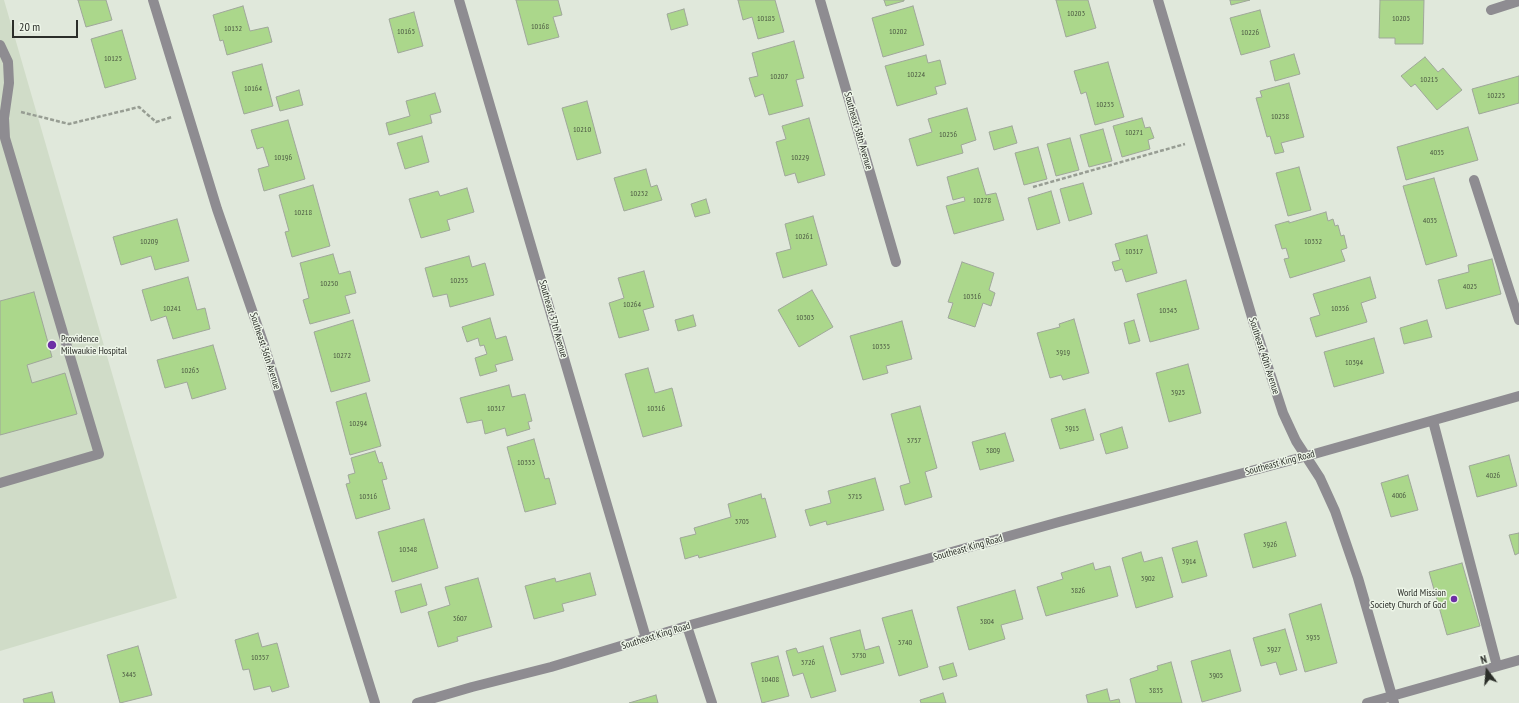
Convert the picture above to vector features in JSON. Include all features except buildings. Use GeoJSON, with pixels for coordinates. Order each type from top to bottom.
{"type":"FeatureCollection","features":[{"type":"Feature","properties":{"kind":"street","name":"Southeast 36th Avenue"},"geometry":{"type":"LineString","coordinates":[[153,0],[217,209],[264,345],[375,703]]}},
{"type":"Feature","properties":{"kind":"street","name":"Southeast 37th Avenue"},"geometry":{"type":"LineString","coordinates":[[459,0],[646,638]]}},
{"type":"Feature","properties":{"kind":"street","name":"Southeast 38th Avenue"},"geometry":{"type":"LineString","coordinates":[[820,0],[896,262]]}},
{"type":"Feature","properties":{"kind":"street","name":"Southeast 40th Avenue"},"geometry":{"type":"LineString","coordinates":[[1158,0],[1254,324],[1283,413],[1296,441],[1307,456],[1327,492],[1347,544],[1393,699]]}},
{"type":"Feature","properties":{"kind":"street"},"geometry":{"type":"LineString","coordinates":[[1491,10],[1519,1]]}},
{"type":"Feature","properties":{"kind":"street"},"geometry":{"type":"LineString","coordinates":[[0,45],[8,62],[8,83],[4,118],[5,138],[99,454],[0,483]]}},
{"type":"Feature","properties":{"kind":"street"},"geometry":{"type":"LineString","coordinates":[[1474,180],[1519,320]]}},
{"type":"Feature","properties":{"kind":"street","name":"Southeast King Road"},"geometry":{"type":"LineString","coordinates":[[417,703],[551,667],[687,626],[1059,522],[1307,456],[1519,396]]}},
{"type":"Feature","properties":{"kind":"street"},"geometry":{"type":"LineString","coordinates":[[1433,421],[1498,666]]}},
{"type":"Feature","properties":{"kind":"street"},"geometry":{"type":"LineString","coordinates":[[687,626],[712,703]]}},
{"type":"Feature","properties":{"kind":"street"},"geometry":{"type":"LineString","coordinates":[[1367,703],[1393,699],[1519,660]]}},
{"type":"Feature","properties":{"kind":"path"},"geometry":{"type":"LineString","coordinates":[[5,108],[69,124],[139,107],[156,122],[187,112]]}},
{"type":"Feature","properties":{"kind":"path"},"geometry":{"type":"LineString","coordinates":[[1033,187],[1199,140]]}},
{"type":"Feature","properties":{"kind":"shaded area","name":"Providence Milwaukie Hospital"},"geometry":{"type":"Polygon","coordinates":[[[0,0],[4,0],[177,598],[0,651],[0,0]]]}},
{"type":"Feature","properties":{"kind":"place","name":"Providence Milwaukie Hospital"},"geometry":{"type":"Point","coordinates":[52,345]}},
{"type":"Feature","properties":{"kind":"place","name":"World Mission Society Church of God"},"geometry":{"type":"Point","coordinates":[1454,599]}}]}
